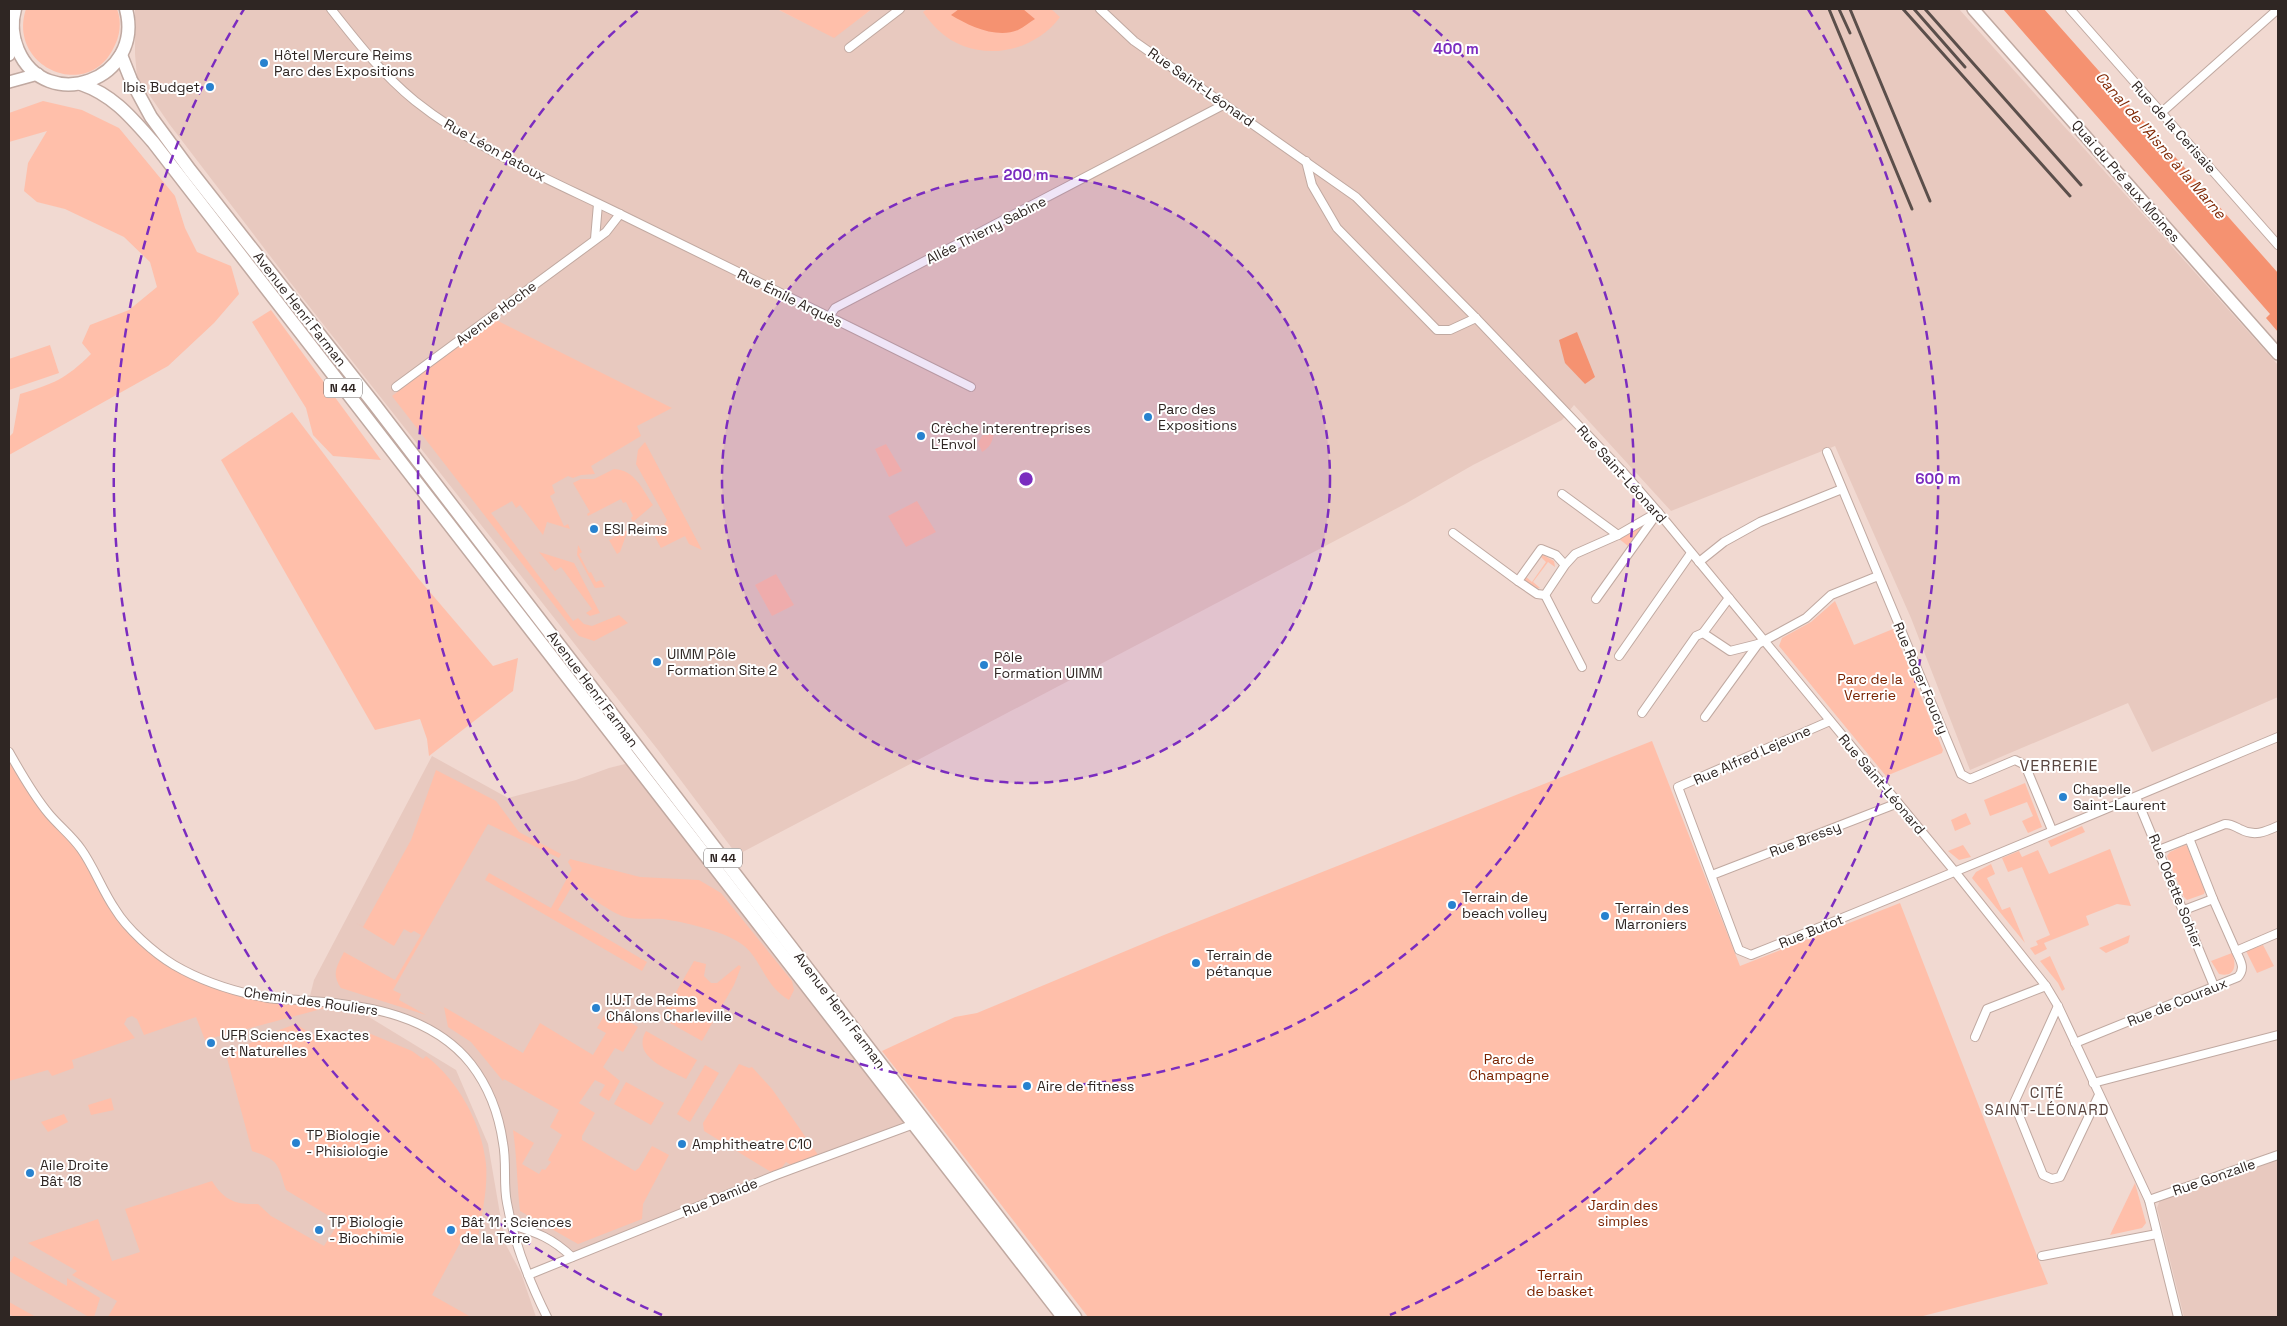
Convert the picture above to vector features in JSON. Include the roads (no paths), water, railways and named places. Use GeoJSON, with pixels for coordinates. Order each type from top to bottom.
{"type":"FeatureCollection","features":[{"type":"Feature","properties":{"kind":"main road"},"geometry":{"type":"LineString","coordinates":[[16,9],[13,22],[15,41],[26,64],[38,74],[59,83],[81,84],[104,74],[121,55],[128,33],[126,9]]}},
{"type":"Feature","properties":{"kind":"main road","name":"Avenue Henri Farman"},"geometry":{"type":"LineString","coordinates":[[121,55],[131,80],[151,117],[208,193],[370,398],[1075,1317]]}},
{"type":"Feature","properties":{"kind":"main road","name":"Avenue Henri Farman"},"geometry":{"type":"LineString","coordinates":[[81,84],[102,93],[119,104],[153,142],[1063,1317]]}},
{"type":"Feature","properties":{"kind":"street","name":"Rue Léon Patoux"},"geometry":{"type":"LineString","coordinates":[[332,9],[370,58],[391,80],[451,128],[610,209]]}},
{"type":"Feature","properties":{"kind":"street"},"geometry":{"type":"LineString","coordinates":[[849,48],[900,9]]}},
{"type":"Feature","properties":{"kind":"street","name":"Rue Saint-Léonard"},"geometry":{"type":"LineString","coordinates":[[1100,9],[1134,41],[1356,197],[1476,318],[1625,474],[1658,512],[1729,598],[1761,643],[1830,721],[1956,873],[2046,986],[2058,1006],[2149,1200],[2178,1317]]}},
{"type":"Feature","properties":{"kind":"street","name":"Quai du Pré aux Moines"},"geometry":{"type":"LineString","coordinates":[[1973,9],[2278,354]]}},
{"type":"Feature","properties":{"kind":"street","name":"Rue de la Cerisaie"},"geometry":{"type":"LineString","coordinates":[[2070,9],[2278,245]]}},
{"type":"Feature","properties":{"kind":"street"},"geometry":{"type":"LineString","coordinates":[[2161,112],[2278,9]]}},
{"type":"Feature","properties":{"kind":"street"},"geometry":{"type":"LineString","coordinates":[[9,55],[15,41]]}},
{"type":"Feature","properties":{"kind":"street"},"geometry":{"type":"LineString","coordinates":[[9,82],[38,74]]}},
{"type":"Feature","properties":{"kind":"street","name":"Allée Thierry Sabine"},"geometry":{"type":"LineString","coordinates":[[829,317],[835,308],[1225,104]]}},
{"type":"Feature","properties":{"kind":"street"},"geometry":{"type":"LineString","coordinates":[[1306,161],[1312,185],[1337,228],[1437,330],[1450,330],[1476,318]]}},
{"type":"Feature","properties":{"kind":"street"},"geometry":{"type":"LineString","coordinates":[[595,239],[598,204]]}},
{"type":"Feature","properties":{"kind":"street","name":"Rue Émile Arquès"},"geometry":{"type":"LineString","coordinates":[[610,209],[971,387]]}},
{"type":"Feature","properties":{"kind":"street","name":"Avenue Hoche"},"geometry":{"type":"LineString","coordinates":[[396,387],[606,232],[620,214]]}},
{"type":"Feature","properties":{"kind":"street","name":"Rue Roger Foucry"},"geometry":{"type":"LineString","coordinates":[[1827,452],[1961,774],[1970,779],[2015,760],[2025,765],[2052,830]]}},
{"type":"Feature","properties":{"kind":"street"},"geometry":{"type":"LineString","coordinates":[[1699,562],[1724,542],[1760,522],[1842,489]]}},
{"type":"Feature","properties":{"kind":"street"},"geometry":{"type":"LineString","coordinates":[[1562,494],[1618,535]]}},
{"type":"Feature","properties":{"kind":"street"},"geometry":{"type":"LineString","coordinates":[[1545,595],[1565,565],[1575,554],[1618,535],[1658,512]]}},
{"type":"Feature","properties":{"kind":"street"},"geometry":{"type":"LineString","coordinates":[[1596,599],[1658,512]]}},
{"type":"Feature","properties":{"kind":"street"},"geometry":{"type":"LineString","coordinates":[[1453,533],[1537,594],[1545,595]]}},
{"type":"Feature","properties":{"kind":"street"},"geometry":{"type":"LineString","coordinates":[[1518,581],[1541,549],[1556,555],[1565,565]]}},
{"type":"Feature","properties":{"kind":"street"},"geometry":{"type":"LineString","coordinates":[[1618,656],[1691,553]]}},
{"type":"Feature","properties":{"kind":"street"},"geometry":{"type":"LineString","coordinates":[[1702,632],[1730,651],[1761,643],[1806,618],[1831,595],[1878,576]]}},
{"type":"Feature","properties":{"kind":"street"},"geometry":{"type":"LineString","coordinates":[[1545,595],[1582,667]]}},
{"type":"Feature","properties":{"kind":"street"},"geometry":{"type":"LineString","coordinates":[[1642,713],[1696,636],[1702,632],[1729,598]]}},
{"type":"Feature","properties":{"kind":"street"},"geometry":{"type":"LineString","coordinates":[[1705,717],[1761,643]]}},
{"type":"Feature","properties":{"kind":"street","name":"Rue Alfred Lejeune"},"geometry":{"type":"LineString","coordinates":[[1712,876],[1678,787],[1830,721]]}},
{"type":"Feature","properties":{"kind":"street","name":"Rue Butot"},"geometry":{"type":"LineString","coordinates":[[1712,876],[1739,950],[1751,955],[1956,873],[2052,830],[2278,737]]}},
{"type":"Feature","properties":{"kind":"street","name":"Chemin des Rouliers"},"geometry":{"type":"LineString","coordinates":[[9,752],[48,812],[79,846],[115,910],[156,952],[168,961],[195,976],[238,992],[270,998],[344,1004],[392,1013],[420,1024],[441,1037],[470,1062],[481,1079],[493,1107],[504,1144],[504,1180],[512,1225],[528,1275],[547,1317]]}},
{"type":"Feature","properties":{"kind":"street","name":"Rue Odette Sohier"},"geometry":{"type":"LineString","coordinates":[[2136,797],[2214,986]]}},
{"type":"Feature","properties":{"kind":"street","name":"Rue Bressy"},"geometry":{"type":"LineString","coordinates":[[1712,876],[1898,803]]}},
{"type":"Feature","properties":{"kind":"street"},"geometry":{"type":"LineString","coordinates":[[2159,850],[2224,824],[2232,824],[2253,834],[2265,832],[2278,826]]}},
{"type":"Feature","properties":{"kind":"street"},"geometry":{"type":"LineString","coordinates":[[2189,838],[2212,899],[2236,951],[2278,933]]}},
{"type":"Feature","properties":{"kind":"street"},"geometry":{"type":"LineString","coordinates":[[2184,910],[2212,899]]}},
{"type":"Feature","properties":{"kind":"street","name":"Rue de Couraux"},"geometry":{"type":"LineString","coordinates":[[2075,1043],[2238,977],[2242,973],[2243,967],[2236,951]]}},
{"type":"Feature","properties":{"kind":"street"},"geometry":{"type":"LineString","coordinates":[[1975,1037],[1987,1009],[2046,986]]}},
{"type":"Feature","properties":{"kind":"street"},"geometry":{"type":"LineString","coordinates":[[2058,1006],[2014,1103],[2043,1174],[2052,1179],[2060,1177],[2099,1095]]}},
{"type":"Feature","properties":{"kind":"street"},"geometry":{"type":"LineString","coordinates":[[2094,1083],[2278,1034]]}},
{"type":"Feature","properties":{"kind":"street","name":"Rue Damide"},"geometry":{"type":"LineString","coordinates":[[528,1275],[776,1175],[914,1124]]}},
{"type":"Feature","properties":{"kind":"street","name":"Rue Gonzalle"},"geometry":{"type":"LineString","coordinates":[[2149,1200],[2278,1155]]}},
{"type":"Feature","properties":{"kind":"street"},"geometry":{"type":"LineString","coordinates":[[512,1225],[541,1233],[558,1243],[572,1256]]}},
{"type":"Feature","properties":{"kind":"street"},"geometry":{"type":"LineString","coordinates":[[2042,1256],[2157,1234]]}},
{"type":"Feature","properties":{"kind":"water"},"geometry":{"type":"Polygon","coordinates":[[[959,9],[1023,9],[1035,19],[1018,30],[1001,33],[992,32],[975,27],[951,15],[959,9]]]}},
{"type":"Feature","properties":{"kind":"water","name":"Canal de l'Aisne à la Marne"},"geometry":{"type":"Polygon","coordinates":[[[2003,9],[2044,9],[2278,273],[2278,332],[2266,318],[2270,314],[2003,9]]]}},
{"type":"Feature","properties":{"kind":"water"},"geometry":{"type":"Polygon","coordinates":[[[1577,332],[1595,377],[1585,384],[1565,363],[1559,340],[1577,332]]]}},
{"type":"Feature","properties":{"kind":"railway"},"geometry":{"type":"LineString","coordinates":[[1829,9],[1912,209]]}},
{"type":"Feature","properties":{"kind":"railway"},"geometry":{"type":"LineString","coordinates":[[1839,9],[1850,33]]}},
{"type":"Feature","properties":{"kind":"railway"},"geometry":{"type":"LineString","coordinates":[[1850,9],[1930,201]]}},
{"type":"Feature","properties":{"kind":"railway"},"geometry":{"type":"LineString","coordinates":[[1903,9],[2070,196]]}},
{"type":"Feature","properties":{"kind":"railway"},"geometry":{"type":"LineString","coordinates":[[1914,9],[1965,67]]}},
{"type":"Feature","properties":{"kind":"railway"},"geometry":{"type":"LineString","coordinates":[[1925,9],[2081,185]]}},
{"type":"Feature","properties":{"kind":"place","name":"Hôtel Mercure Reims Parc des Expositions"},"geometry":{"type":"Point","coordinates":[264,63]}},
{"type":"Feature","properties":{"kind":"place","name":"Ibis Budget"},"geometry":{"type":"Point","coordinates":[210,87]}},
{"type":"Feature","properties":{"kind":"place","name":"Parc des Expositions"},"geometry":{"type":"Point","coordinates":[1148,417]}},
{"type":"Feature","properties":{"kind":"place","name":"Crèche interentreprises L'Envol"},"geometry":{"type":"Point","coordinates":[921,436]}},
{"type":"Feature","properties":{"kind":"place","name":"ESI Reims"},"geometry":{"type":"Point","coordinates":[594,529]}},
{"type":"Feature","properties":{"kind":"place","name":"UIMM Pôle Formation Site 2"},"geometry":{"type":"Point","coordinates":[657,662]}},
{"type":"Feature","properties":{"kind":"place","name":"Pôle Formation UIMM"},"geometry":{"type":"Point","coordinates":[984,665]}},
{"type":"Feature","properties":{"kind":"place","name":"Chapelle Saint-Laurent"},"geometry":{"type":"Point","coordinates":[2063,797]}},
{"type":"Feature","properties":{"kind":"place","name":"Terrain de beach volley"},"geometry":{"type":"Point","coordinates":[1452,905]}},
{"type":"Feature","properties":{"kind":"place","name":"Terrain des Marroniers"},"geometry":{"type":"Point","coordinates":[1605,916]}},
{"type":"Feature","properties":{"kind":"place","name":"Terrain de pétanque"},"geometry":{"type":"Point","coordinates":[1196,963]}},
{"type":"Feature","properties":{"kind":"place","name":"I.U.T de Reims Châlons Charleville"},"geometry":{"type":"Point","coordinates":[596,1008]}},
{"type":"Feature","properties":{"kind":"place","name":"UFR Sciences Exactes et Naturelles"},"geometry":{"type":"Point","coordinates":[211,1043]}},
{"type":"Feature","properties":{"kind":"place","name":"Aire de fitness"},"geometry":{"type":"Point","coordinates":[1027,1086]}},
{"type":"Feature","properties":{"kind":"place","name":"TP Biologie - Phisiologie"},"geometry":{"type":"Point","coordinates":[296,1143]}},
{"type":"Feature","properties":{"kind":"place","name":"Amphitheatre C10"},"geometry":{"type":"Point","coordinates":[682,1144]}},
{"type":"Feature","properties":{"kind":"place","name":"Aile Droite Bât 18"},"geometry":{"type":"Point","coordinates":[30,1173]}},
{"type":"Feature","properties":{"kind":"place","name":"TP Biologie - Biochimie"},"geometry":{"type":"Point","coordinates":[319,1230]}},
{"type":"Feature","properties":{"kind":"place","name":"Bât 11 : Sciences de la Terre"},"geometry":{"type":"Point","coordinates":[451,1230]}},
{"type":"Feature","properties":{"kind":"district","name":"VERRERIE"},"geometry":{"type":"Point","coordinates":[2059,765]}},
{"type":"Feature","properties":{"kind":"district","name":"CITÉ SAINT-LÉONARD"},"geometry":{"type":"Point","coordinates":[2047,1100]}},
{"type":"Feature","properties":{"kind":"park label","name":"Parc de la Verrerie"},"geometry":{"type":"Point","coordinates":[1870,688]}},
{"type":"Feature","properties":{"kind":"park label","name":"Parc de Champagne"},"geometry":{"type":"Point","coordinates":[1509,1068]}},
{"type":"Feature","properties":{"kind":"park label","name":"Jardin des simples"},"geometry":{"type":"Point","coordinates":[1623,1214]}},
{"type":"Feature","properties":{"kind":"park label","name":"Terrain de basket"},"geometry":{"type":"Point","coordinates":[1560,1284]}}]}
